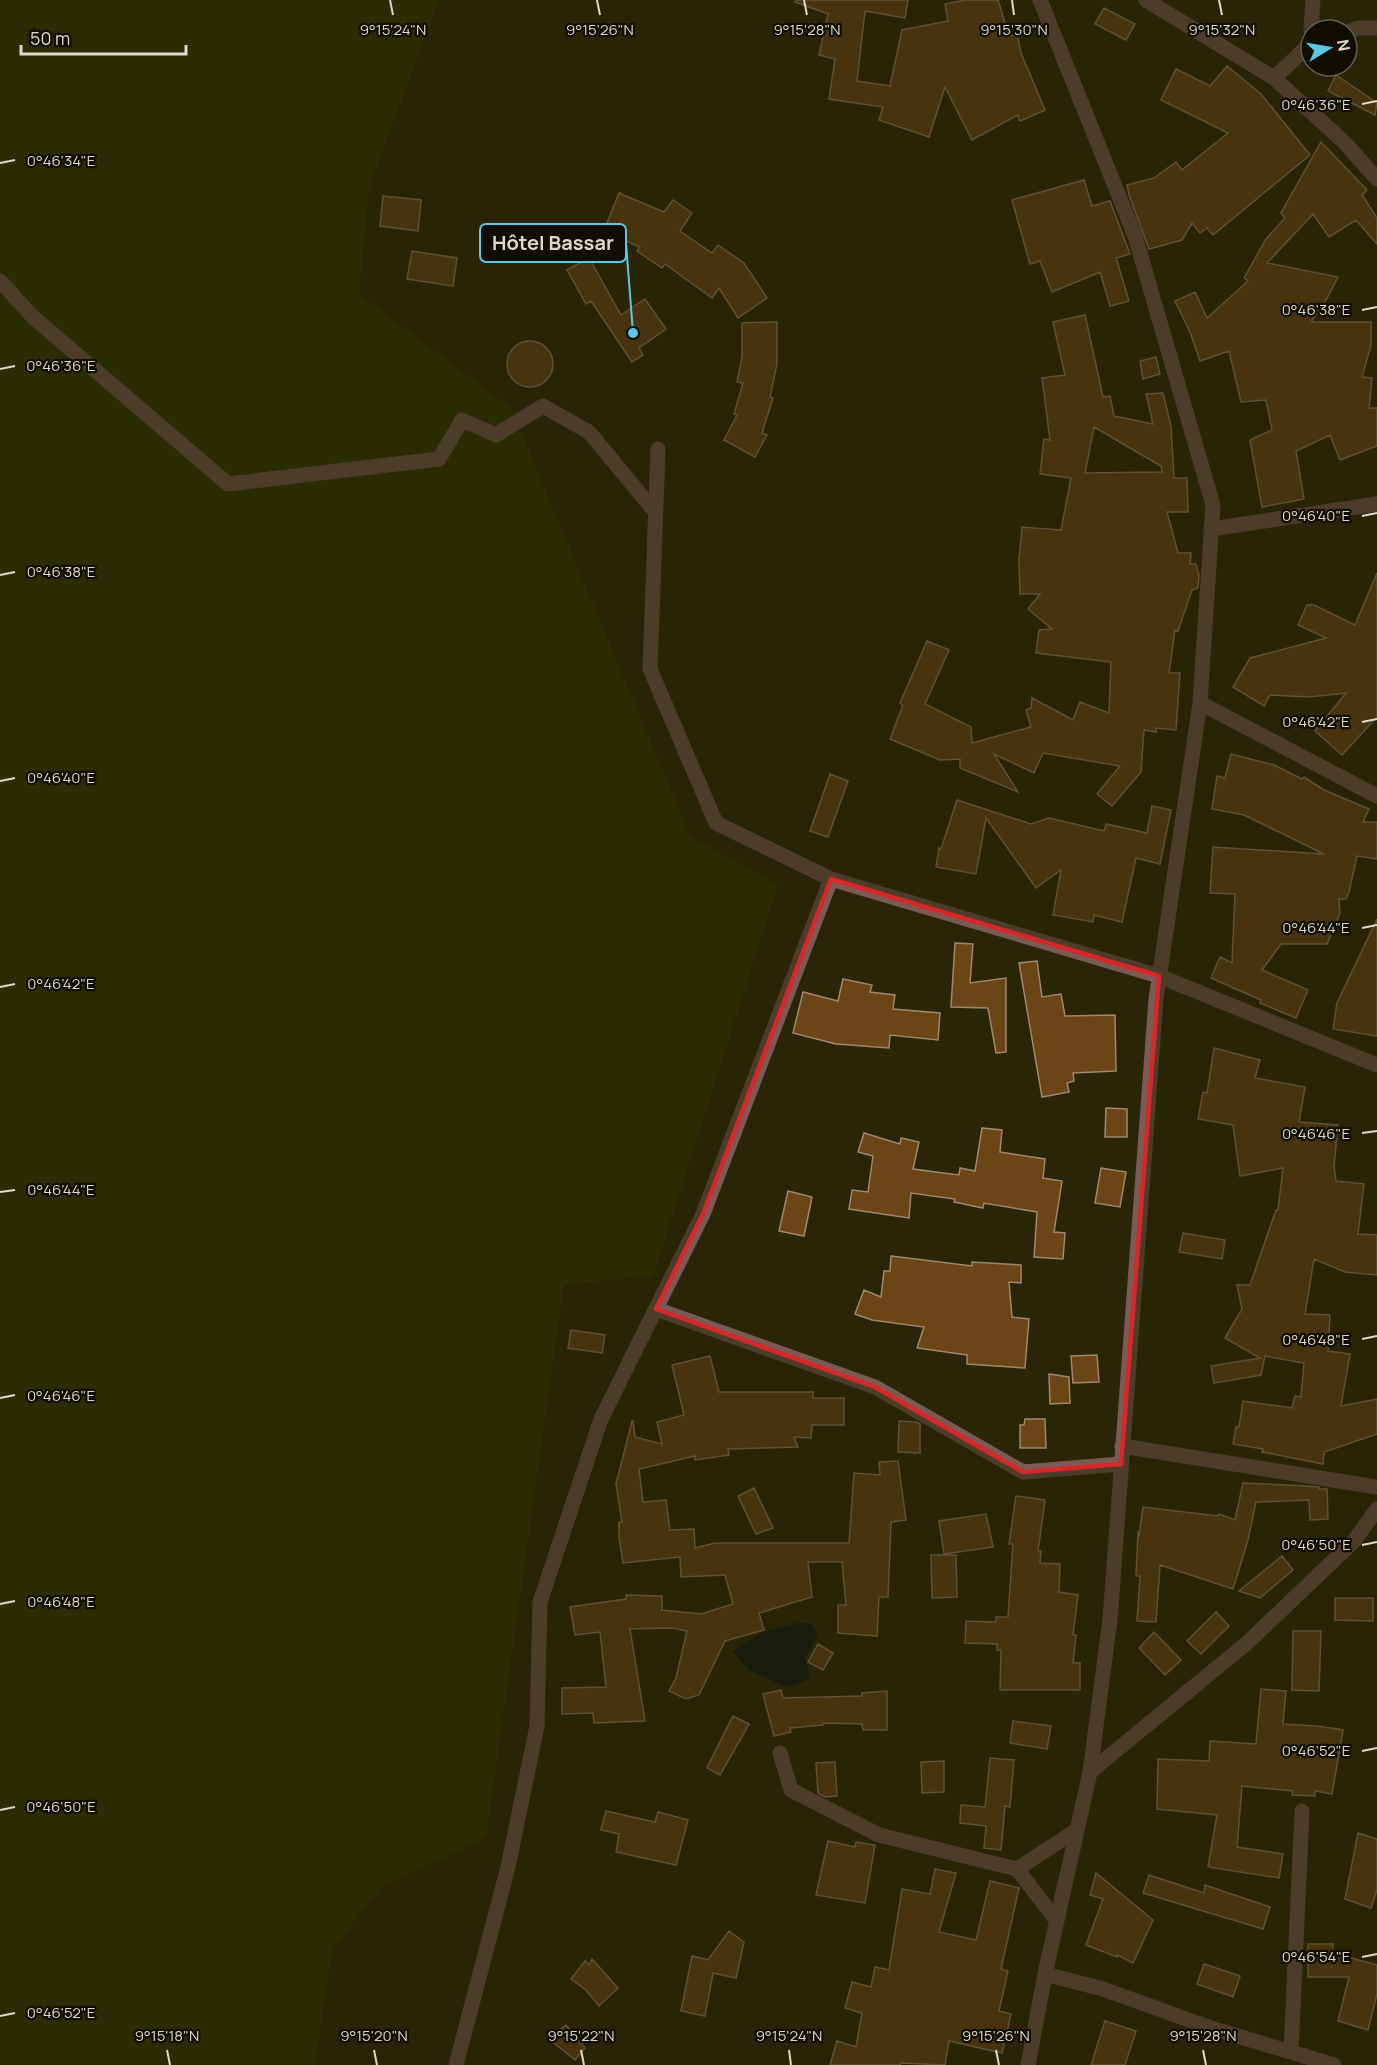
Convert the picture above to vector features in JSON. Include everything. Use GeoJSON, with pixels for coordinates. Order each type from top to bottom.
{"type":"FeatureCollection","features":[{"type":"Feature","properties":{"kind":"street"},"geometry":{"type":"LineString","coordinates":[[1028,2065],[1045,1974],[1090,1772],[1110,1620],[1159,976],[1200,704],[1213,505],[1135,236],[1040,0]]}},
{"type":"Feature","properties":{"kind":"street"},"geometry":{"type":"LineString","coordinates":[[1146,0],[1274,78],[1345,143],[1377,179]]}},
{"type":"Feature","properties":{"kind":"street"},"geometry":{"type":"LineString","coordinates":[[1312,18],[1313,0]]}},
{"type":"Feature","properties":{"kind":"street"},"geometry":{"type":"LineString","coordinates":[[1359,28],[1377,28]]}},
{"type":"Feature","properties":{"kind":"street"},"geometry":{"type":"LineString","coordinates":[[1274,78],[1299,54]]}},
{"type":"Feature","properties":{"kind":"street"},"geometry":{"type":"LineString","coordinates":[[0,281],[33,317],[228,484],[439,459],[462,420],[496,435],[543,406],[589,432],[656,513]]}},
{"type":"Feature","properties":{"kind":"street"},"geometry":{"type":"LineString","coordinates":[[658,449],[650,669],[716,823],[831,879],[1159,976],[1377,1065]]}},
{"type":"Feature","properties":{"kind":"street"},"geometry":{"type":"LineString","coordinates":[[1211,529],[1377,504]]}},
{"type":"Feature","properties":{"kind":"street"},"geometry":{"type":"LineString","coordinates":[[1200,704],[1377,795]]}},
{"type":"Feature","properties":{"kind":"street"},"geometry":{"type":"LineString","coordinates":[[456,2065],[508,1867],[537,1726],[540,1602],[601,1419],[703,1214],[831,879]]}},
{"type":"Feature","properties":{"kind":"street"},"geometry":{"type":"LineString","coordinates":[[656,1309],[875,1387],[1023,1472],[1121,1464]]}},
{"type":"Feature","properties":{"kind":"street"},"geometry":{"type":"LineString","coordinates":[[1122,1446],[1377,1487]]}},
{"type":"Feature","properties":{"kind":"street"},"geometry":{"type":"LineString","coordinates":[[1090,1772],[1247,1643],[1354,1541],[1377,1509]]}},
{"type":"Feature","properties":{"kind":"street"},"geometry":{"type":"LineString","coordinates":[[780,1753],[791,1790],[879,1835],[1017,1869],[1057,1921]]}},
{"type":"Feature","properties":{"kind":"street"},"geometry":{"type":"LineString","coordinates":[[1291,2052],[1302,1811]]}},
{"type":"Feature","properties":{"kind":"street"},"geometry":{"type":"LineString","coordinates":[[1017,1869],[1077,1830]]}},
{"type":"Feature","properties":{"kind":"street"},"geometry":{"type":"LineString","coordinates":[[1045,1974],[1103,1989],[1211,2028],[1334,2065]]}},
{"type":"Feature","properties":{"kind":"highlighted area"},"geometry":{"type":"Polygon","coordinates":[[[831,879],[1159,976],[1121,1464],[1023,1472],[875,1387],[656,1309],[703,1214],[831,879]]]}},
{"type":"Feature","properties":{"kind":"green space"},"geometry":{"type":"Polygon","coordinates":[[[0,0],[439,0],[369,187],[359,294],[511,408],[690,836],[778,885],[653,1276],[564,1284],[486,1837],[380,1888],[332,1951],[315,2065],[0,2065],[0,0]]]}},
{"type":"Feature","properties":{"kind":"shaded area"},"geometry":{"type":"Polygon","coordinates":[[[801,1622],[812,1624],[818,1636],[805,1657],[810,1679],[789,1688],[750,1671],[732,1651],[762,1633],[801,1622]]]}},
{"type":"Feature","properties":{"kind":"building"},"geometry":{"type":"Polygon","coordinates":[[[796,0],[908,0],[905,18],[865,11],[857,81],[890,86],[902,30],[948,21],[945,4],[965,0],[998,0],[1009,36],[1017,34],[1021,53],[1045,110],[1020,121],[1018,115],[972,140],[945,87],[929,137],[879,120],[883,107],[829,99],[835,59],[819,55],[828,14],[795,2],[796,0]]]}},
{"type":"Feature","properties":{"kind":"building"},"geometry":{"type":"Polygon","coordinates":[[[1104,8],[1135,24],[1126,40],[1095,24],[1104,8]]]}},
{"type":"Feature","properties":{"kind":"building"},"geometry":{"type":"Polygon","coordinates":[[[1227,66],[1261,94],[1310,155],[1213,235],[1207,228],[1200,233],[1192,223],[1182,240],[1149,249],[1127,185],[1154,178],[1176,162],[1182,170],[1228,133],[1161,100],[1176,69],[1210,86],[1227,66]]]}},
{"type":"Feature","properties":{"kind":"building"},"geometry":{"type":"Polygon","coordinates":[[[1334,78],[1340,78],[1377,103],[1375,115],[1328,91],[1334,78]]]}},
{"type":"Feature","properties":{"kind":"building"},"geometry":{"type":"Polygon","coordinates":[[[1321,142],[1367,190],[1362,195],[1377,218],[1377,244],[1356,220],[1329,237],[1313,214],[1267,263],[1338,277],[1311,322],[1371,322],[1371,345],[1362,377],[1372,378],[1369,408],[1377,408],[1377,446],[1340,460],[1330,435],[1296,451],[1304,499],[1262,507],[1250,440],[1272,430],[1266,400],[1241,402],[1229,351],[1200,361],[1190,332],[1175,301],[1195,292],[1207,318],[1248,281],[1244,278],[1266,239],[1285,218],[1281,213],[1321,142]]]}},
{"type":"Feature","properties":{"kind":"building"},"geometry":{"type":"Polygon","coordinates":[[[1084,180],[1092,206],[1110,201],[1130,254],[1116,258],[1129,301],[1110,306],[1100,272],[1052,292],[1040,261],[1030,264],[1012,200],[1084,180]]]}},
{"type":"Feature","properties":{"kind":"building"},"geometry":{"type":"Polygon","coordinates":[[[619,193],[664,212],[673,200],[692,213],[680,231],[712,253],[718,245],[744,263],[767,298],[738,318],[719,288],[712,298],[665,264],[662,268],[637,251],[640,247],[619,238],[605,228],[619,193]]]}},
{"type":"Feature","properties":{"kind":"building"},"geometry":{"type":"Polygon","coordinates":[[[383,196],[421,200],[418,231],[380,226],[383,196]]]}},
{"type":"Feature","properties":{"kind":"building"},"geometry":{"type":"Polygon","coordinates":[[[412,251],[457,258],[453,286],[407,279],[412,251]]]}},
{"type":"Feature","properties":{"kind":"building"},"geometry":{"type":"Polygon","coordinates":[[[589,258],[621,315],[645,299],[666,329],[639,348],[643,355],[632,362],[591,301],[586,304],[567,270],[589,258]]]}},
{"type":"Feature","properties":{"kind":"building"},"geometry":{"type":"Polygon","coordinates":[[[1085,315],[1103,397],[1110,396],[1114,416],[1153,424],[1146,394],[1163,393],[1171,426],[1174,478],[1187,478],[1188,512],[1167,512],[1178,553],[1191,553],[1190,564],[1196,564],[1199,575],[1198,588],[1192,590],[1178,631],[1175,630],[1169,673],[1180,673],[1176,730],[1156,728],[1156,732],[1144,730],[1141,772],[1112,806],[1097,794],[1120,766],[1043,753],[1034,773],[994,754],[1018,792],[960,768],[960,759],[940,760],[890,739],[903,705],[900,703],[927,641],[949,650],[925,704],[971,727],[972,743],[1031,727],[1026,710],[1031,708],[1032,698],[1073,720],[1080,702],[1109,713],[1111,662],[1036,653],[1039,630],[1052,629],[1028,609],[1040,594],[1020,594],[1019,561],[1022,527],[1061,530],[1071,478],[1040,474],[1044,439],[1050,440],[1042,378],[1065,375],[1053,322],[1085,315]],[[1094,427],[1085,473],[1162,472],[1161,466],[1094,427]]]}},
{"type":"Feature","properties":{"kind":"building"},"geometry":{"type":"Polygon","coordinates":[[[777,322],[777,364],[770,397],[773,398],[762,433],[767,435],[755,457],[724,440],[737,415],[734,414],[743,383],[737,382],[742,357],[742,323],[777,322]]]}},
{"type":"Feature","properties":{"kind":"building"},"geometry":{"type":"Polygon","coordinates":[[[530,341],[546,348],[553,364],[546,380],[530,387],[514,380],[507,364],[514,348],[530,341]]]}},
{"type":"Feature","properties":{"kind":"building"},"geometry":{"type":"Polygon","coordinates":[[[1156,357],[1160,374],[1143,379],[1140,361],[1156,357]]]}},
{"type":"Feature","properties":{"kind":"building"},"geometry":{"type":"Polygon","coordinates":[[[1377,573],[1377,717],[1342,755],[1315,731],[1346,693],[1309,697],[1270,695],[1264,706],[1233,687],[1250,658],[1326,638],[1298,625],[1307,605],[1314,605],[1355,625],[1377,573]]]}},
{"type":"Feature","properties":{"kind":"building"},"geometry":{"type":"Polygon","coordinates":[[[1231,754],[1274,765],[1302,779],[1304,777],[1324,790],[1369,809],[1363,822],[1377,822],[1377,859],[1357,856],[1349,892],[1346,899],[1339,899],[1340,913],[1327,944],[1281,944],[1262,970],[1308,990],[1296,1018],[1211,978],[1220,957],[1232,963],[1235,894],[1210,893],[1213,847],[1324,854],[1244,815],[1212,809],[1217,776],[1225,778],[1231,754]]]}},
{"type":"Feature","properties":{"kind":"building"},"geometry":{"type":"Polygon","coordinates":[[[830,774],[848,781],[828,837],[810,831],[830,774]]]}},
{"type":"Feature","properties":{"kind":"building"},"geometry":{"type":"Polygon","coordinates":[[[957,800],[1031,824],[1049,818],[1104,831],[1106,824],[1147,833],[1152,806],[1171,810],[1160,864],[1136,858],[1122,922],[1094,915],[1093,922],[1053,915],[1061,870],[1036,888],[986,818],[976,874],[936,867],[939,848],[941,849],[957,800]]]}},
{"type":"Feature","properties":{"kind":"building"},"geometry":{"type":"Polygon","coordinates":[[[1377,919],[1377,1036],[1333,1029],[1337,1003],[1377,919]]]}},
{"type":"Feature","properties":{"kind":"building"},"geometry":{"type":"Polygon","coordinates":[[[955,943],[973,944],[970,983],[1006,978],[1006,1052],[996,1053],[988,1008],[951,1007],[955,943]]]}},
{"type":"Feature","properties":{"kind":"building"},"geometry":{"type":"Polygon","coordinates":[[[1037,961],[1042,997],[1061,994],[1065,1016],[1115,1015],[1116,1071],[1073,1073],[1074,1081],[1067,1083],[1069,1092],[1042,1097],[1019,963],[1037,961]]]}},
{"type":"Feature","properties":{"kind":"building"},"geometry":{"type":"Polygon","coordinates":[[[843,979],[872,985],[870,992],[895,995],[893,1009],[940,1013],[938,1040],[890,1035],[889,1048],[836,1044],[793,1033],[803,992],[838,1001],[843,979]]]}},
{"type":"Feature","properties":{"kind":"building"},"geometry":{"type":"Polygon","coordinates":[[[1214,1048],[1260,1060],[1255,1078],[1305,1087],[1299,1122],[1338,1125],[1334,1166],[1336,1181],[1364,1184],[1358,1234],[1377,1235],[1377,1275],[1345,1272],[1314,1259],[1305,1314],[1330,1315],[1328,1351],[1350,1354],[1341,1406],[1377,1399],[1377,1434],[1324,1452],[1323,1464],[1233,1444],[1236,1427],[1239,1427],[1243,1401],[1292,1408],[1295,1396],[1301,1397],[1304,1363],[1265,1356],[1261,1375],[1214,1383],[1211,1366],[1260,1358],[1225,1338],[1242,1309],[1237,1285],[1250,1285],[1276,1210],[1278,1210],[1283,1168],[1240,1176],[1233,1125],[1198,1119],[1203,1092],[1207,1093],[1214,1048]]]}},
{"type":"Feature","properties":{"kind":"building"},"geometry":{"type":"Polygon","coordinates":[[[1106,1108],[1127,1109],[1127,1137],[1105,1137],[1106,1108]]]}},
{"type":"Feature","properties":{"kind":"building"},"geometry":{"type":"Polygon","coordinates":[[[982,1128],[1002,1130],[1000,1152],[1045,1159],[1043,1178],[1062,1181],[1054,1232],[1065,1233],[1063,1259],[1034,1257],[1037,1212],[984,1203],[983,1208],[954,1202],[955,1199],[911,1193],[909,1218],[849,1209],[852,1190],[868,1192],[873,1156],[858,1152],[864,1133],[900,1144],[901,1138],[919,1142],[913,1169],[959,1175],[960,1168],[975,1171],[982,1128]]]}},
{"type":"Feature","properties":{"kind":"building"},"geometry":{"type":"Polygon","coordinates":[[[1101,1168],[1126,1172],[1120,1207],[1095,1203],[1101,1168]]]}},
{"type":"Feature","properties":{"kind":"building"},"geometry":{"type":"Polygon","coordinates":[[[788,1191],[812,1197],[804,1236],[779,1231],[788,1191]]]}},
{"type":"Feature","properties":{"kind":"building"},"geometry":{"type":"Polygon","coordinates":[[[1183,1233],[1225,1240],[1222,1259],[1179,1252],[1183,1233]]]}},
{"type":"Feature","properties":{"kind":"building"},"geometry":{"type":"Polygon","coordinates":[[[891,1256],[972,1266],[972,1262],[1021,1265],[1021,1283],[1009,1282],[1012,1317],[1029,1319],[1025,1368],[967,1364],[967,1355],[917,1348],[924,1327],[872,1320],[855,1314],[864,1290],[881,1297],[884,1271],[890,1271],[891,1256]]]}},
{"type":"Feature","properties":{"kind":"building"},"geometry":{"type":"Polygon","coordinates":[[[571,1330],[605,1335],[602,1353],[568,1348],[571,1330]]]}},
{"type":"Feature","properties":{"kind":"building"},"geometry":{"type":"Polygon","coordinates":[[[1097,1355],[1099,1382],[1073,1383],[1071,1356],[1097,1355]]]}},
{"type":"Feature","properties":{"kind":"building"},"geometry":{"type":"Polygon","coordinates":[[[710,1356],[719,1392],[813,1392],[813,1398],[844,1398],[844,1425],[812,1425],[811,1438],[794,1437],[798,1447],[728,1449],[729,1455],[695,1460],[695,1456],[639,1469],[643,1502],[666,1500],[670,1530],[694,1529],[695,1548],[715,1543],[849,1543],[854,1473],[880,1475],[879,1462],[898,1461],[906,1520],[891,1522],[888,1597],[879,1597],[877,1636],[838,1633],[838,1605],[846,1605],[842,1562],[808,1562],[812,1597],[759,1613],[764,1630],[725,1641],[699,1695],[686,1699],[669,1691],[676,1678],[687,1631],[672,1628],[630,1629],[645,1721],[594,1723],[593,1713],[562,1714],[562,1688],[606,1687],[600,1632],[575,1635],[570,1607],[626,1599],[626,1595],[662,1596],[662,1610],[701,1614],[733,1604],[725,1575],[681,1577],[680,1557],[623,1563],[619,1537],[619,1522],[622,1522],[616,1484],[632,1421],[635,1437],[662,1444],[657,1422],[684,1415],[672,1365],[710,1356]]]}},
{"type":"Feature","properties":{"kind":"building"},"geometry":{"type":"Polygon","coordinates":[[[1049,1374],[1069,1377],[1070,1403],[1050,1404],[1049,1374]]]}},
{"type":"Feature","properties":{"kind":"building"},"geometry":{"type":"Polygon","coordinates":[[[1025,1419],[1045,1419],[1046,1448],[1020,1448],[1020,1425],[1024,1425],[1025,1419]]]}},
{"type":"Feature","properties":{"kind":"building"},"geometry":{"type":"Polygon","coordinates":[[[899,1421],[920,1424],[920,1453],[898,1452],[899,1421]]]}},
{"type":"Feature","properties":{"kind":"building"},"geometry":{"type":"Polygon","coordinates":[[[1243,1483],[1327,1489],[1328,1519],[1310,1520],[1309,1500],[1256,1502],[1248,1540],[1233,1589],[1160,1565],[1156,1622],[1137,1621],[1140,1576],[1136,1576],[1138,1533],[1139,1535],[1143,1507],[1218,1516],[1219,1514],[1235,1520],[1243,1483]]]}},
{"type":"Feature","properties":{"kind":"building"},"geometry":{"type":"Polygon","coordinates":[[[754,1488],[773,1528],[756,1534],[738,1496],[754,1488]]]}},
{"type":"Feature","properties":{"kind":"building"},"geometry":{"type":"Polygon","coordinates":[[[1016,1496],[1045,1500],[1038,1551],[1041,1551],[1040,1563],[1060,1564],[1059,1592],[1078,1595],[1073,1635],[1076,1635],[1073,1663],[1080,1663],[1080,1690],[1000,1690],[1001,1650],[997,1650],[997,1644],[965,1643],[966,1621],[996,1622],[996,1617],[1008,1617],[1013,1544],[1009,1544],[1016,1496]]]}},
{"type":"Feature","properties":{"kind":"building"},"geometry":{"type":"Polygon","coordinates":[[[986,1514],[993,1547],[944,1554],[939,1521],[986,1514]]]}},
{"type":"Feature","properties":{"kind":"building"},"geometry":{"type":"Polygon","coordinates":[[[931,1555],[956,1555],[957,1597],[932,1598],[931,1555]]]}},
{"type":"Feature","properties":{"kind":"building"},"geometry":{"type":"Polygon","coordinates":[[[1282,1556],[1293,1570],[1260,1598],[1239,1591],[1282,1556]]]}},
{"type":"Feature","properties":{"kind":"building"},"geometry":{"type":"Polygon","coordinates":[[[1335,1598],[1373,1598],[1373,1621],[1335,1620],[1335,1598]]]}},
{"type":"Feature","properties":{"kind":"building"},"geometry":{"type":"Polygon","coordinates":[[[1216,1612],[1229,1626],[1201,1654],[1187,1641],[1216,1612]]]}},
{"type":"Feature","properties":{"kind":"building"},"geometry":{"type":"Polygon","coordinates":[[[1293,1631],[1321,1631],[1319,1691],[1292,1690],[1293,1631]]]}},
{"type":"Feature","properties":{"kind":"building"},"geometry":{"type":"Polygon","coordinates":[[[1154,1632],[1181,1660],[1165,1675],[1139,1648],[1154,1632]]]}},
{"type":"Feature","properties":{"kind":"building"},"geometry":{"type":"Polygon","coordinates":[[[818,1644],[833,1653],[823,1670],[808,1662],[818,1644]]]}},
{"type":"Feature","properties":{"kind":"building"},"geometry":{"type":"Polygon","coordinates":[[[1261,1689],[1286,1691],[1283,1724],[1343,1730],[1332,1794],[1315,1791],[1315,1796],[1292,1795],[1293,1791],[1242,1786],[1237,1847],[1283,1854],[1279,1878],[1208,1867],[1217,1815],[1157,1809],[1158,1759],[1209,1761],[1210,1741],[1256,1744],[1261,1689]]]}},
{"type":"Feature","properties":{"kind":"building"},"geometry":{"type":"Polygon","coordinates":[[[781,1690],[783,1698],[862,1696],[862,1693],[887,1691],[887,1730],[863,1730],[862,1724],[823,1723],[823,1725],[790,1728],[791,1732],[774,1736],[763,1694],[781,1690]]]}},
{"type":"Feature","properties":{"kind":"building"},"geometry":{"type":"Polygon","coordinates":[[[733,1716],[749,1724],[720,1775],[707,1768],[733,1716]]]}},
{"type":"Feature","properties":{"kind":"building"},"geometry":{"type":"Polygon","coordinates":[[[1013,1721],[1051,1726],[1047,1749],[1010,1743],[1013,1721]]]}},
{"type":"Feature","properties":{"kind":"building"},"geometry":{"type":"Polygon","coordinates":[[[990,1758],[1014,1760],[1010,1807],[1005,1806],[1001,1850],[984,1848],[986,1826],[960,1823],[961,1805],[985,1807],[990,1758]]]}},
{"type":"Feature","properties":{"kind":"building"},"geometry":{"type":"Polygon","coordinates":[[[944,1761],[944,1792],[922,1793],[921,1762],[944,1761]]]}},
{"type":"Feature","properties":{"kind":"building"},"geometry":{"type":"Polygon","coordinates":[[[835,1762],[837,1796],[825,1797],[818,1793],[816,1763],[835,1762]]]}},
{"type":"Feature","properties":{"kind":"building"},"geometry":{"type":"Polygon","coordinates":[[[606,1811],[655,1822],[658,1812],[688,1820],[676,1865],[616,1852],[619,1834],[601,1830],[606,1811]]]}},
{"type":"Feature","properties":{"kind":"building"},"geometry":{"type":"Polygon","coordinates":[[[1358,1833],[1377,1839],[1377,1890],[1371,1908],[1345,1899],[1358,1833]]]}},
{"type":"Feature","properties":{"kind":"building"},"geometry":{"type":"Polygon","coordinates":[[[828,1841],[855,1847],[856,1842],[875,1845],[865,1903],[816,1895],[828,1841]]]}},
{"type":"Feature","properties":{"kind":"building"},"geometry":{"type":"Polygon","coordinates":[[[935,1869],[956,1873],[939,1932],[976,1940],[990,1881],[1019,1888],[1001,1969],[1008,1971],[999,2011],[1011,2014],[1002,2053],[949,2041],[945,2065],[901,2063],[900,2065],[830,2065],[837,2041],[856,2047],[862,2013],[845,2008],[852,1982],[871,1987],[875,1967],[889,1970],[902,1889],[930,1894],[935,1869]]]}},
{"type":"Feature","properties":{"kind":"building"},"geometry":{"type":"Polygon","coordinates":[[[1096,1873],[1153,1920],[1133,1963],[1086,1945],[1103,1899],[1090,1895],[1096,1873]]]}},
{"type":"Feature","properties":{"kind":"building"},"geometry":{"type":"Polygon","coordinates":[[[1149,1875],[1204,1893],[1205,1885],[1270,1907],[1263,1929],[1143,1893],[1149,1875]]]}},
{"type":"Feature","properties":{"kind":"building"},"geometry":{"type":"Polygon","coordinates":[[[729,1931],[744,1942],[736,1978],[713,1973],[705,2016],[681,2011],[692,1956],[708,1960],[729,1931]]]}},
{"type":"Feature","properties":{"kind":"building"},"geometry":{"type":"Polygon","coordinates":[[[1308,1944],[1333,1944],[1333,1953],[1377,1965],[1377,1994],[1368,2030],[1338,2021],[1349,1977],[1308,1977],[1308,1944]]]}},
{"type":"Feature","properties":{"kind":"building"},"geometry":{"type":"Polygon","coordinates":[[[592,1959],[618,1988],[599,2006],[586,1990],[571,1979],[585,1961],[589,1965],[592,1959]]]}},
{"type":"Feature","properties":{"kind":"building"},"geometry":{"type":"Polygon","coordinates":[[[1204,1964],[1240,1976],[1233,1997],[1197,1984],[1204,1964]]]}},
{"type":"Feature","properties":{"kind":"building"},"geometry":{"type":"Polygon","coordinates":[[[1105,2021],[1136,2031],[1125,2065],[1091,2065],[1105,2021]]]}},
{"type":"Feature","properties":{"kind":"building"},"geometry":{"type":"Polygon","coordinates":[[[566,2025],[585,2048],[575,2060],[549,2039],[566,2025]]]}},
{"type":"Feature","properties":{"kind":"place","name":"Hôtel Bassar"},"geometry":{"type":"Point","coordinates":[633,333]}}]}
